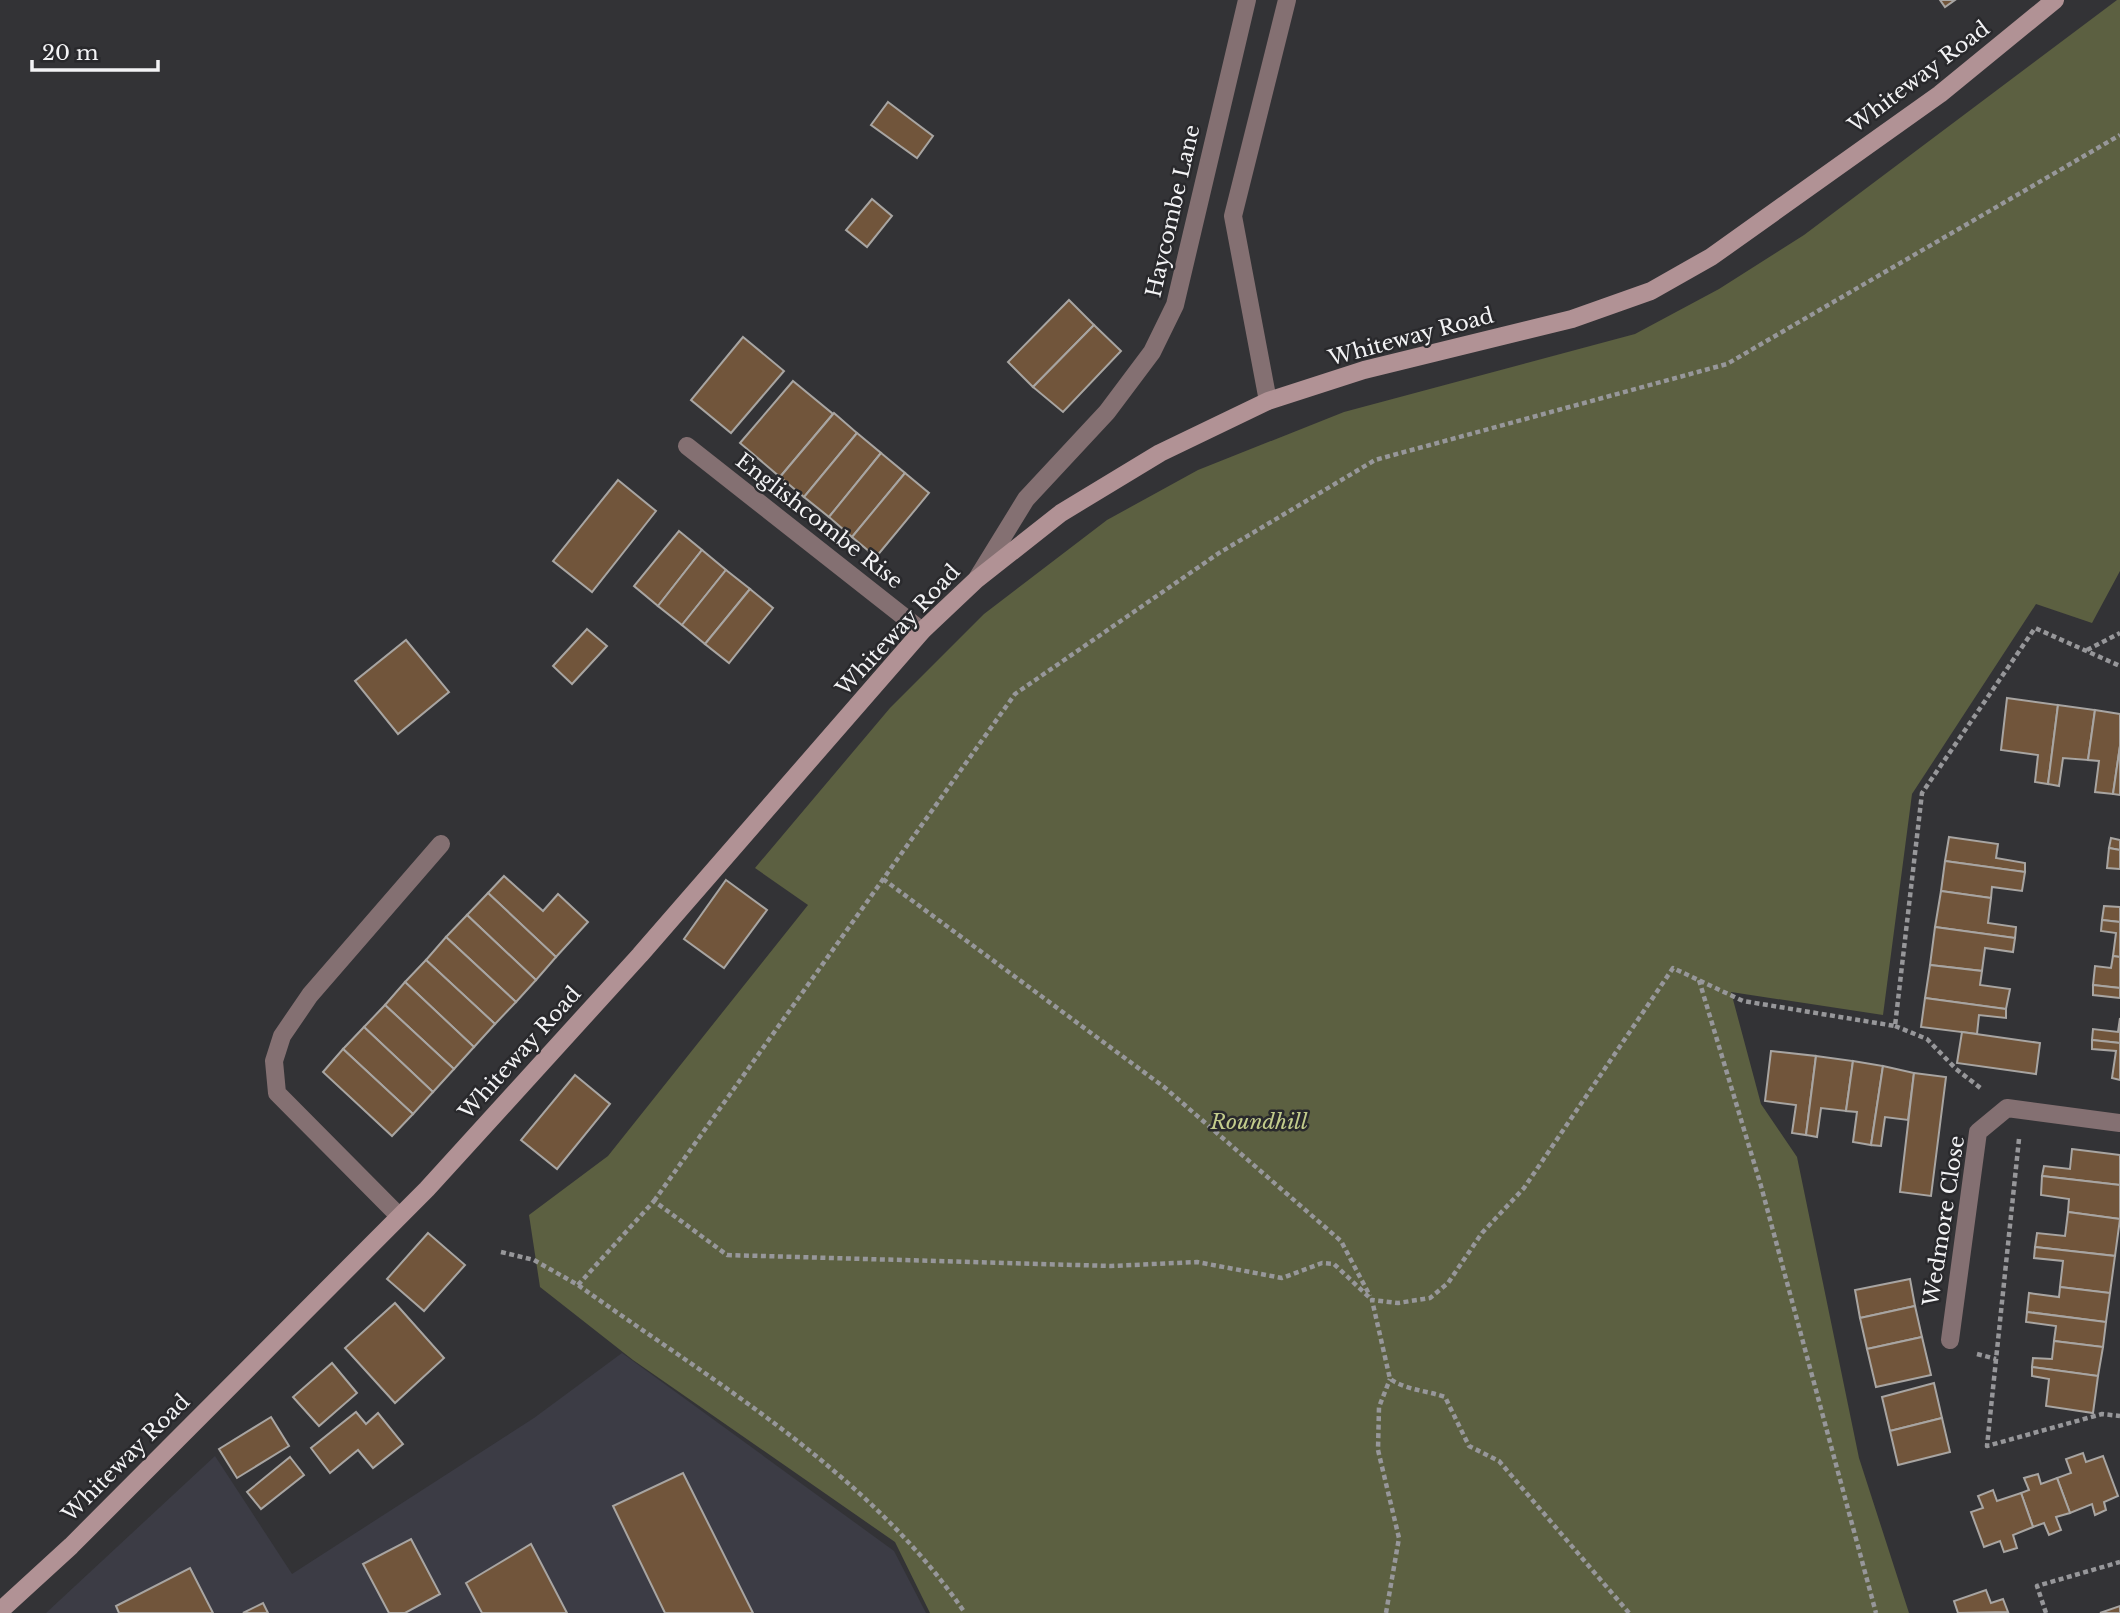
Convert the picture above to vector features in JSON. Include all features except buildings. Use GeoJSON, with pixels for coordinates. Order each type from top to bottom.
{"type":"FeatureCollection","features":[{"type":"Feature","properties":{"kind":"street","name":"Haycombe Lane"},"geometry":{"type":"LineString","coordinates":[[976,580],[1026,499],[1107,412],[1152,352],[1175,305],[1247,0]]}},
{"type":"Feature","properties":{"kind":"street"},"geometry":{"type":"LineString","coordinates":[[1268,401],[1233,216],[1287,0]]}},
{"type":"Feature","properties":{"kind":"street","name":"Whiteway Road"},"geometry":{"type":"LineString","coordinates":[[0,1611],[71,1546],[399,1216],[640,955],[922,631],[976,580],[1061,513],[1160,453],[1268,401],[1364,370],[1572,319],[1651,291],[1711,257],[1929,102],[2045,3]]}},
{"type":"Feature","properties":{"kind":"street","name":"Englishcombe Rise"},"geometry":{"type":"LineString","coordinates":[[687,446],[922,631]]}},
{"type":"Feature","properties":{"kind":"street"},"geometry":{"type":"LineString","coordinates":[[399,1216],[277,1093],[274,1060],[282,1036],[310,995],[441,844]]}},
{"type":"Feature","properties":{"kind":"street"},"geometry":{"type":"LineString","coordinates":[[2015,1109],[2120,1123]]}},
{"type":"Feature","properties":{"kind":"street","name":"Wedmore Close"},"geometry":{"type":"LineString","coordinates":[[1950,1340],[1978,1132],[2015,1109]]}},
{"type":"Feature","properties":{"kind":"path"},"geometry":{"type":"LineString","coordinates":[[578,1284],[654,1201],[1015,694],[1219,553],[1375,460],[1727,364],[2120,135]]}},
{"type":"Feature","properties":{"kind":"path"},"geometry":{"type":"LineString","coordinates":[[1895,1026],[1922,793],[2035,628],[2120,666]]}},
{"type":"Feature","properties":{"kind":"path"},"geometry":{"type":"LineString","coordinates":[[2087,651],[2120,633]]}},
{"type":"Feature","properties":{"kind":"path"},"geometry":{"type":"LineString","coordinates":[[883,879],[1164,1087],[1341,1241],[1372,1300],[1390,1379],[1379,1406],[1378,1450],[1399,1538],[1386,1613]]}},
{"type":"Feature","properties":{"kind":"path"},"geometry":{"type":"LineString","coordinates":[[654,1201],[727,1255],[1111,1266],[1197,1262],[1282,1278],[1322,1263],[1334,1264],[1372,1300],[1398,1303],[1430,1298],[1448,1283],[1482,1233],[1524,1188],[1673,968],[1743,1001],[1895,1026],[1927,1039],[1956,1069],[2015,1109],[1987,1446],[2102,1414],[2120,1416]]}},
{"type":"Feature","properties":{"kind":"path"},"geometry":{"type":"LineString","coordinates":[[1698,979],[1761,1186],[1876,1613]]}},
{"type":"Feature","properties":{"kind":"path"},"geometry":{"type":"LineString","coordinates":[[501,1252],[534,1260],[578,1284],[834,1469],[894,1525],[949,1589],[965,1613]]}},
{"type":"Feature","properties":{"kind":"path"},"geometry":{"type":"LineString","coordinates":[[1390,1379],[1408,1391],[1425,1390],[1445,1398],[1469,1446],[1499,1461],[1629,1613]]}},
{"type":"Feature","properties":{"kind":"path"},"geometry":{"type":"LineString","coordinates":[[2046,1613],[2037,1586],[2120,1562]]}},
{"type":"Feature","properties":{"kind":"shaded area"},"geometry":{"type":"Polygon","coordinates":[[[622,1353],[894,1551],[926,1613],[46,1613],[215,1456],[292,1574],[534,1418],[622,1353]]]}},
{"type":"Feature","properties":{"kind":"green space","name":"Roundhill"},"geometry":{"type":"Polygon","coordinates":[[[2120,0],[2120,571],[2092,623],[2036,604],[1912,794],[1883,1015],[1731,992],[1761,1104],[1797,1157],[1859,1458],[1909,1613],[930,1613],[895,1542],[633,1360],[540,1287],[529,1215],[608,1156],[808,905],[755,868],[890,708],[984,614],[1107,520],[1198,470],[1344,412],[1635,334],[1719,289],[1804,235],[2120,0]]]}}]}
